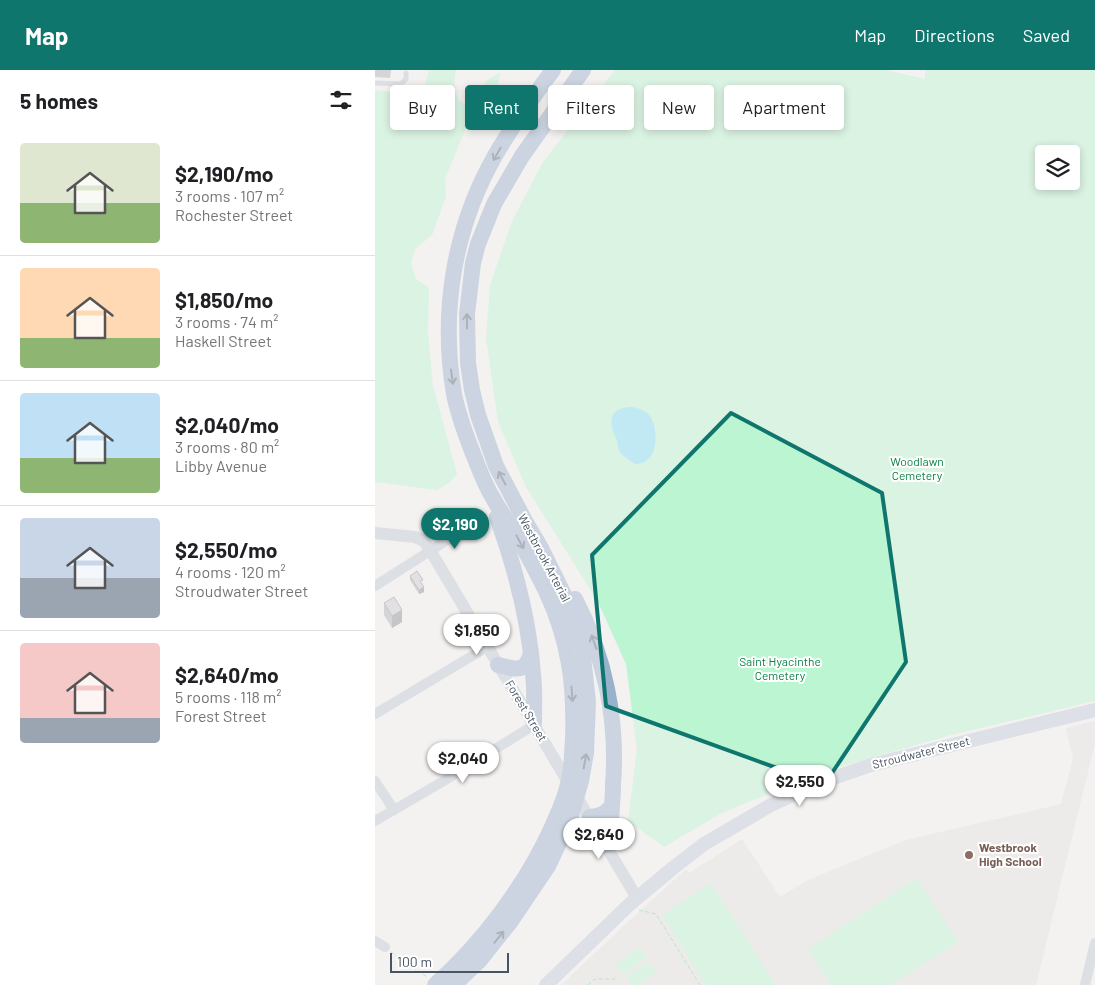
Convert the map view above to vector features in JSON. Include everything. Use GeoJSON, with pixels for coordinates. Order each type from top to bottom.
{"type":"FeatureCollection","features":[{"type":"Feature","properties":{"kind":"highway","name":"Westbrook Arterial"},"geometry":{"type":"LineString","coordinates":[[433,982],[471,948],[487,930],[518,887],[548,836],[569,782],[574,719],[567,649],[547,593],[515,533],[492,498],[467,440],[455,394],[448,328],[449,299],[457,252],[478,188],[511,130],[553,70]]}},
{"type":"Feature","properties":{"kind":"highway","name":"Westbrook Arterial"},"geometry":{"type":"LineString","coordinates":[[454,985],[480,960],[511,921],[548,866],[569,822],[581,781],[586,753],[588,702],[582,647],[569,605],[541,548],[496,466],[477,415],[468,363],[467,314],[473,264],[478,244],[494,204],[522,156],[583,70]]}},
{"type":"Feature","properties":{"kind":"highway"},"geometry":{"type":"LineString","coordinates":[[492,498],[520,596],[531,653],[534,723]]}},
{"type":"Feature","properties":{"kind":"highway"},"geometry":{"type":"LineString","coordinates":[[541,548],[563,576],[581,609],[592,635],[603,671],[611,708],[614,746],[613,784],[607,845]]}},
{"type":"Feature","properties":{"kind":"highway"},"geometry":{"type":"LineString","coordinates":[[498,665],[521,668],[528,662],[531,653]]}},
{"type":"Feature","properties":{"kind":"highway"},"geometry":{"type":"LineString","coordinates":[[588,813],[600,816],[611,808]]}},
{"type":"Feature","properties":{"kind":"main road","name":"Stroudwater Street"},"geometry":{"type":"LineString","coordinates":[[546,985],[634,900],[673,868],[705,844],[771,805],[819,782],[871,765],[1095,710]]}},
{"type":"Feature","properties":{"kind":"street"},"geometry":{"type":"LineString","coordinates":[[375,586],[466,528]]}},
{"type":"Feature","properties":{"kind":"street","name":"Forest Street"},"geometry":{"type":"LineString","coordinates":[[375,532],[415,538],[424,542],[430,550],[607,845],[634,900]]}},
{"type":"Feature","properties":{"kind":"street"},"geometry":{"type":"LineString","coordinates":[[375,714],[487,647]]}},
{"type":"Feature","properties":{"kind":"street"},"geometry":{"type":"LineString","coordinates":[[375,821],[526,730],[534,723]]}},
{"type":"Feature","properties":{"kind":"street"},"geometry":{"type":"LineString","coordinates":[[375,782],[393,810]]}},
{"type":"Feature","properties":{"kind":"street"},"geometry":{"type":"LineString","coordinates":[[375,941],[385,947]]}},
{"type":"Feature","properties":{"kind":"street"},"geometry":{"type":"LineString","coordinates":[[1085,985],[1095,943]]}},
{"type":"Feature","properties":{"kind":"lane"},"geometry":{"type":"LineString","coordinates":[[375,83],[401,84],[406,79],[406,73]]}},
{"type":"Feature","properties":{"kind":"path"},"geometry":{"type":"LineString","coordinates":[[634,900],[637,909],[656,914],[701,985]]}},
{"type":"Feature","properties":{"kind":"path"},"geometry":{"type":"LineString","coordinates":[[400,958],[433,982]]}},
{"type":"Feature","properties":{"kind":"path"},"geometry":{"type":"LineString","coordinates":[[588,985],[595,979],[614,979],[616,977]]}},
{"type":"Feature","properties":{"kind":"highlighted area"},"geometry":{"type":"Polygon","coordinates":[[[731,413],[882,493],[906,662],[824,785],[606,706],[592,555],[731,413]]]}},
{"type":"Feature","properties":{"kind":"shaded area","name":"Westbrook High School"},"geometry":{"type":"Polygon","coordinates":[[[1095,721],[1095,743],[1036,985],[561,985],[686,869],[689,873],[742,839],[780,897],[808,880],[906,840],[1061,804],[1073,758],[1066,728],[1095,721]]]}},
{"type":"Feature","properties":{"kind":"green space"},"geometry":{"type":"Polygon","coordinates":[[[429,70],[456,70],[454,85],[425,84],[429,70]]]}},
{"type":"Feature","properties":{"kind":"green space"},"geometry":{"type":"Polygon","coordinates":[[[615,70],[886,70],[925,79],[925,70],[1095,70],[1095,701],[951,735],[815,774],[720,814],[664,847],[628,821],[637,750],[626,664],[598,602],[526,487],[498,422],[486,338],[490,285],[512,221],[543,162],[568,130],[634,130],[634,85],[603,85],[615,70]]]}},
{"type":"Feature","properties":{"kind":"green space"},"geometry":{"type":"Polygon","coordinates":[[[501,72],[498,85],[484,85],[486,81],[501,72]]]}},
{"type":"Feature","properties":{"kind":"green space"},"geometry":{"type":"Polygon","coordinates":[[[455,88],[458,100],[465,104],[465,130],[445,179],[446,196],[432,235],[415,249],[411,263],[416,279],[429,288],[428,332],[433,386],[457,474],[450,482],[437,490],[375,482],[375,90],[390,92],[390,130],[455,130],[455,88]]]}},
{"type":"Feature","properties":{"kind":"green space"},"geometry":{"type":"Polygon","coordinates":[[[917,878],[958,942],[891,985],[831,985],[808,949],[917,878]]]}},
{"type":"Feature","properties":{"kind":"green space"},"geometry":{"type":"Polygon","coordinates":[[[711,883],[776,985],[706,985],[662,915],[711,883]]]}},
{"type":"Feature","properties":{"kind":"green space"},"geometry":{"type":"Polygon","coordinates":[[[640,947],[647,958],[623,974],[616,963],[640,947]]]}},
{"type":"Feature","properties":{"kind":"green space"},"geometry":{"type":"Polygon","coordinates":[[[649,962],[656,973],[638,985],[631,985],[626,977],[649,962]]]}},
{"type":"Feature","properties":{"kind":"water"},"geometry":{"type":"Polygon","coordinates":[[[628,407],[637,408],[647,413],[651,417],[655,430],[654,451],[647,460],[640,464],[632,462],[620,452],[613,429],[613,415],[616,411],[628,407]]]}},
{"type":"Feature","properties":{"kind":"building"},"geometry":{"type":"Polygon","coordinates":[[[417,571],[423,580],[420,581],[424,587],[419,590],[410,576],[417,571]]]}},
{"type":"Feature","properties":{"kind":"building"},"geometry":{"type":"Polygon","coordinates":[[[394,597],[402,610],[392,616],[384,603],[394,597]]]}},
{"type":"Feature","properties":{"kind":"place","name":"Westbrook High School"},"geometry":{"type":"Point","coordinates":[969,855]}},
{"type":"Feature","properties":{"kind":"park label","name":"Woodlawn Cemetery"},"geometry":{"type":"Point","coordinates":[917,469]}},
{"type":"Feature","properties":{"kind":"park label","name":"Saint Hyacinthe Cemetery"},"geometry":{"type":"Point","coordinates":[780,669]}}]}
